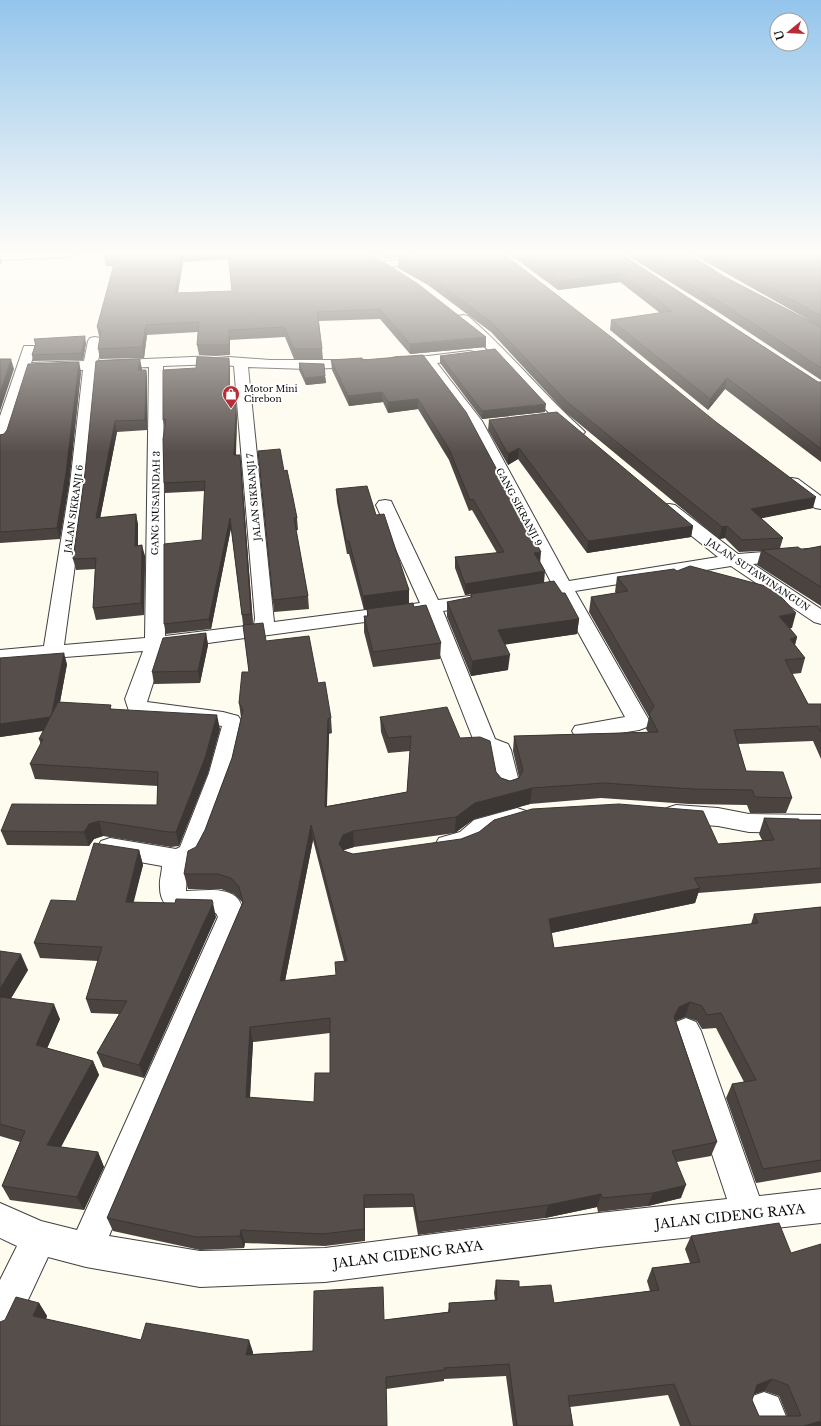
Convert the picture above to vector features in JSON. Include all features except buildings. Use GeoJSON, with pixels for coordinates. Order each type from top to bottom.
{"type":"FeatureCollection","features":[{"type":"Feature","properties":{"kind":"street"},"geometry":{"type":"LineString","coordinates":[[465,321],[485,336],[559,416],[587,440]]}},
{"type":"Feature","properties":{"kind":"street","name":"JALAN SIKRANJI 6"},"geometry":{"type":"LineString","coordinates":[[53,652],[78,484],[90,365],[95,341]]}},
{"type":"Feature","properties":{"kind":"street"},"geometry":{"type":"LineString","coordinates":[[0,440],[29,349]]}},
{"type":"Feature","properties":{"kind":"street"},"geometry":{"type":"LineString","coordinates":[[387,362],[428,360],[498,351]]}},
{"type":"Feature","properties":{"kind":"street"},"geometry":{"type":"LineString","coordinates":[[23,368],[216,360],[242,363],[318,365],[372,363]]}},
{"type":"Feature","properties":{"kind":"street","name":"GANG SIKRANJI 9"},"geometry":{"type":"LineString","coordinates":[[428,360],[483,425],[563,587],[639,722],[583,731]]}},
{"type":"Feature","properties":{"kind":"street","name":"GANG NUSAINDAH 3"},"geometry":{"type":"LineString","coordinates":[[156,362],[155,644],[147,672],[136,699],[137,706],[146,709],[223,719],[230,721],[233,725],[221,773],[194,845],[189,854],[175,862]]}},
{"type":"Feature","properties":{"kind":"street","name":"JALAN SIKRANJI 7"},"geometry":{"type":"LineString","coordinates":[[242,363],[265,618],[264,631]]}},
{"type":"Feature","properties":{"kind":"street"},"geometry":{"type":"LineString","coordinates":[[544,418],[559,416]]}},
{"type":"Feature","properties":{"kind":"street"},"geometry":{"type":"LineString","coordinates":[[783,476],[821,504]]}},
{"type":"Feature","properties":{"kind":"street","name":"JALAN SUTAWINANGUN"},"geometry":{"type":"LineString","coordinates":[[658,500],[719,550],[821,618]]}},
{"type":"Feature","properties":{"kind":"street"},"geometry":{"type":"LineString","coordinates":[[385,506],[432,608],[486,744],[500,750],[508,786]]}},
{"type":"Feature","properties":{"kind":"street"},"geometry":{"type":"LineString","coordinates":[[0,656],[155,644],[264,631],[432,608],[735,560],[821,553]]}},
{"type":"Feature","properties":{"kind":"street"},"geometry":{"type":"LineString","coordinates":[[654,812],[718,818],[749,824],[821,824]]}},
{"type":"Feature","properties":{"kind":"street"},"geometry":{"type":"LineString","coordinates":[[424,849],[460,843],[468,839],[483,827],[538,814]]}},
{"type":"Feature","properties":{"kind":"street"},"geometry":{"type":"LineString","coordinates":[[86,1250],[231,917],[228,906],[222,902],[180,902],[174,898],[171,892],[175,862],[170,857],[103,847]]}},
{"type":"Feature","properties":{"kind":"street"},"geometry":{"type":"LineString","coordinates":[[686,1031],[749,1214]]}},
{"type":"Feature","properties":{"kind":"street","name":"JALAN CIDENG RAYA"},"geometry":{"type":"LineString","coordinates":[[0,1220],[39,1238],[86,1250],[200,1269],[325,1265],[599,1230],[821,1206]]}},
{"type":"Feature","properties":{"kind":"street"},"geometry":{"type":"LineString","coordinates":[[0,1320],[39,1238]]}},
{"type":"Feature","properties":{"kind":"place","name":"Motor Mini Cirebon"},"geometry":{"type":"Point","coordinates":[231,409]}}]}
